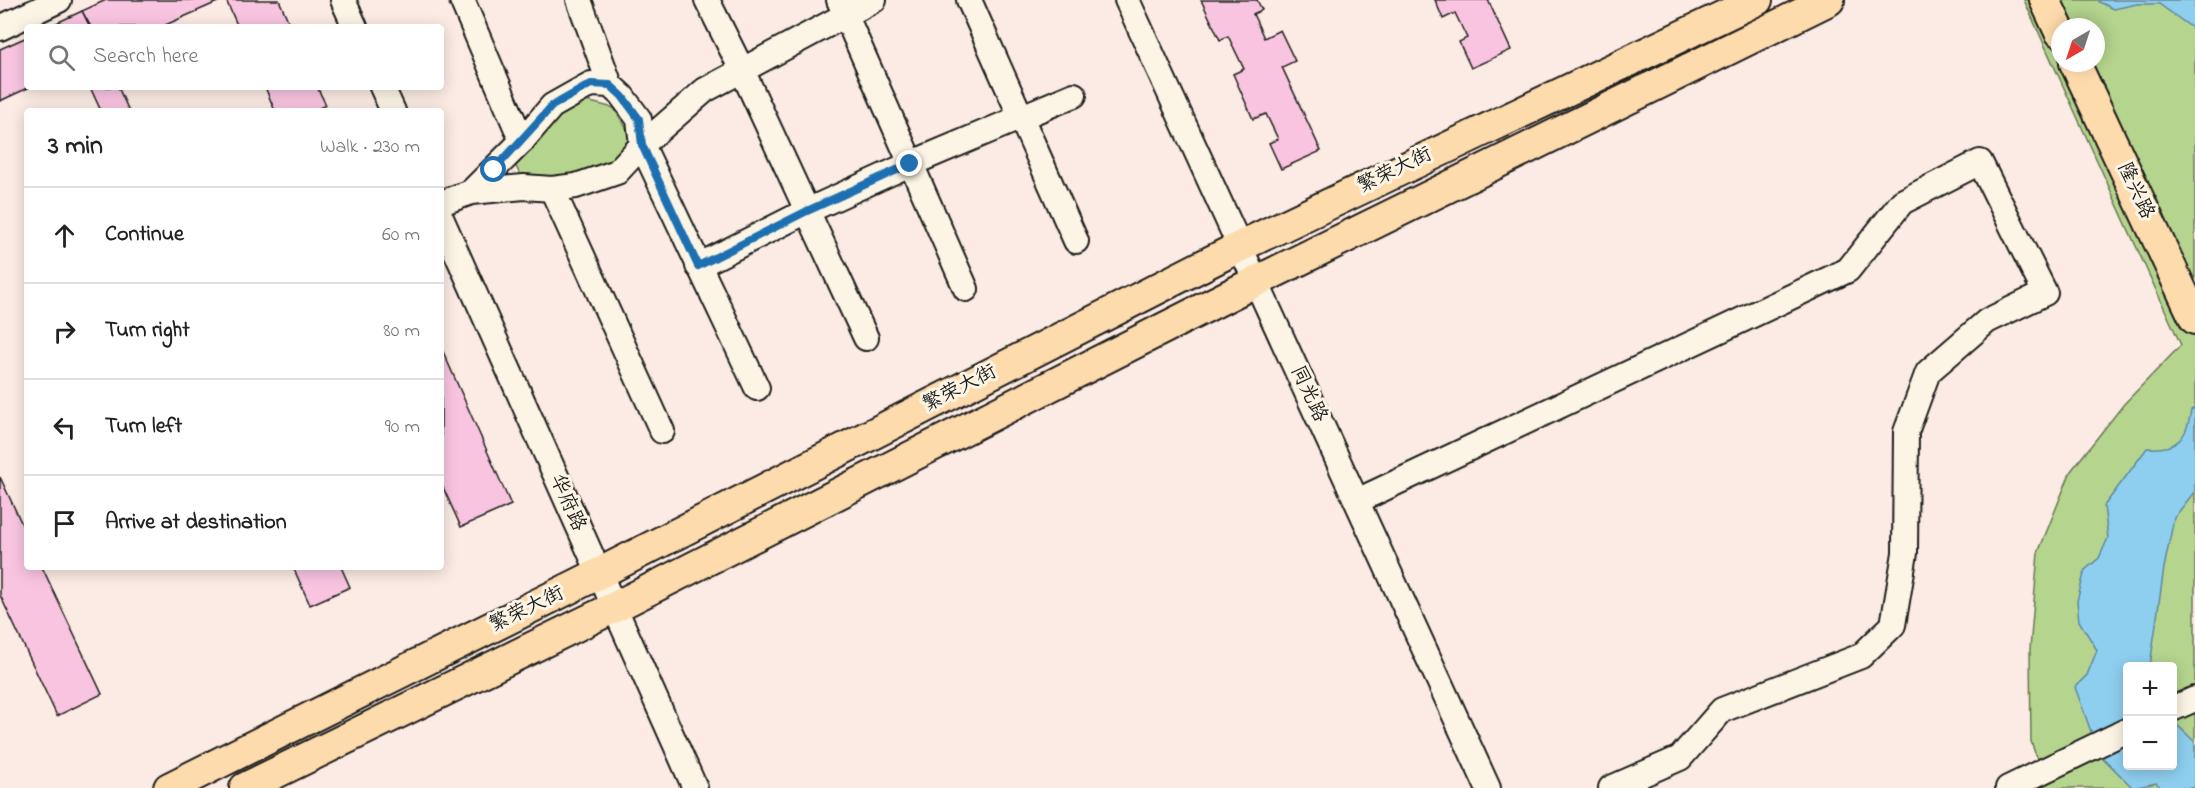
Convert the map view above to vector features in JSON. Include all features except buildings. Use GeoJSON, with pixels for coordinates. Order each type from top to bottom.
{"type":"FeatureCollection","features":[{"type":"Feature","properties":{"kind":"main road","name":"繁荣大街"},"geometry":{"type":"LineString","coordinates":[[168,788],[598,574],[1241,246],[1757,0]]}},
{"type":"Feature","properties":{"kind":"main road","name":"繁荣大街"},"geometry":{"type":"LineString","coordinates":[[245,788],[613,608],[1257,281],[1829,0]]}},
{"type":"Feature","properties":{"kind":"main road"},"geometry":{"type":"LineString","coordinates":[[2045,0],[2053,18]]}},
{"type":"Feature","properties":{"kind":"main road","name":"隆兴路"},"geometry":{"type":"LineString","coordinates":[[2079,72],[2195,319]]}},
{"type":"Feature","properties":{"kind":"street"},"geometry":{"type":"LineString","coordinates":[[0,28],[59,0]]}},
{"type":"Feature","properties":{"kind":"street"},"geometry":{"type":"LineString","coordinates":[[343,0],[354,24]]}},
{"type":"Feature","properties":{"kind":"street"},"geometry":{"type":"LineString","coordinates":[[462,0],[522,141]]}},
{"type":"Feature","properties":{"kind":"street"},"geometry":{"type":"LineString","coordinates":[[579,0],[610,85],[622,96],[639,119],[642,145],[757,388]]}},
{"type":"Feature","properties":{"kind":"street"},"geometry":{"type":"LineString","coordinates":[[707,0],[742,70],[866,338]]}},
{"type":"Feature","properties":{"kind":"street"},"geometry":{"type":"LineString","coordinates":[[444,202],[471,192],[524,186],[552,189],[576,186],[617,172],[642,145],[705,90],[742,70],[842,7],[874,0]]}},
{"type":"Feature","properties":{"kind":"street"},"geometry":{"type":"LineString","coordinates":[[969,0],[1076,241]]}},
{"type":"Feature","properties":{"kind":"street","name":"同光路"},"geometry":{"type":"LineString","coordinates":[[1127,0],[1488,788]]}},
{"type":"Feature","properties":{"kind":"street"},"geometry":{"type":"LineString","coordinates":[[842,7],[966,289]]}},
{"type":"Feature","properties":{"kind":"street"},"geometry":{"type":"LineString","coordinates":[[471,192],[522,141],[552,106],[591,84],[610,85]]}},
{"type":"Feature","properties":{"kind":"street"},"geometry":{"type":"LineString","coordinates":[[383,90],[392,108]]}},
{"type":"Feature","properties":{"kind":"street"},"geometry":{"type":"LineString","coordinates":[[698,266],[807,211],[910,164],[1074,95]]}},
{"type":"Feature","properties":{"kind":"street"},"geometry":{"type":"LineString","coordinates":[[1358,501],[1848,270],[1902,202],[1980,162],[2045,293],[1987,321],[1928,372],[1906,432],[1905,553],[1893,625],[1861,656],[1722,710],[1680,758],[1611,788]]}},
{"type":"Feature","properties":{"kind":"street"},"geometry":{"type":"LineString","coordinates":[[552,189],[662,430]]}},
{"type":"Feature","properties":{"kind":"street","name":"华府路"},"geometry":{"type":"LineString","coordinates":[[444,225],[695,788]]}},
{"type":"Feature","properties":{"kind":"street"},"geometry":{"type":"LineString","coordinates":[[2008,788],[2123,732]]}},
{"type":"Feature","properties":{"kind":"green space"},"geometry":{"type":"Polygon","coordinates":[[[2024,0],[2195,0],[2195,788],[2035,788],[2041,771],[2031,741],[2030,649],[2038,553],[2071,471],[2124,404],[2181,345],[2057,72],[2105,72],[2105,18],[2051,18],[2051,59],[2024,0]]]}},
{"type":"Feature","properties":{"kind":"green space"},"geometry":{"type":"Polygon","coordinates":[[[582,100],[614,108],[630,134],[619,162],[576,174],[523,180],[511,157],[555,118],[582,100]]]}},
{"type":"Feature","properties":{"kind":"water"},"geometry":{"type":"Polygon","coordinates":[[[2100,0],[2195,0],[2195,34],[2192,28],[2159,4],[2137,4],[2114,9],[2099,2],[2100,0]]]}},
{"type":"Feature","properties":{"kind":"water"},"geometry":{"type":"Polygon","coordinates":[[[2195,408],[2195,491],[2174,518],[2164,568],[2151,662],[2123,662],[2123,770],[2177,770],[2177,725],[2195,742],[2195,788],[2161,788],[2156,783],[2133,788],[2099,754],[2075,687],[2087,675],[2097,650],[2079,621],[2077,601],[2085,570],[2099,558],[2108,538],[2104,506],[2147,448],[2166,447],[2179,441],[2187,428],[2191,410],[2195,408]]]}},
{"type":"Feature","properties":{"kind":"route"},"geometry":{"type":"LineString","coordinates":[[494,170],[552,106],[591,84],[610,85],[622,96],[639,119],[642,145],[698,266],[807,211],[910,164]]}}]}
